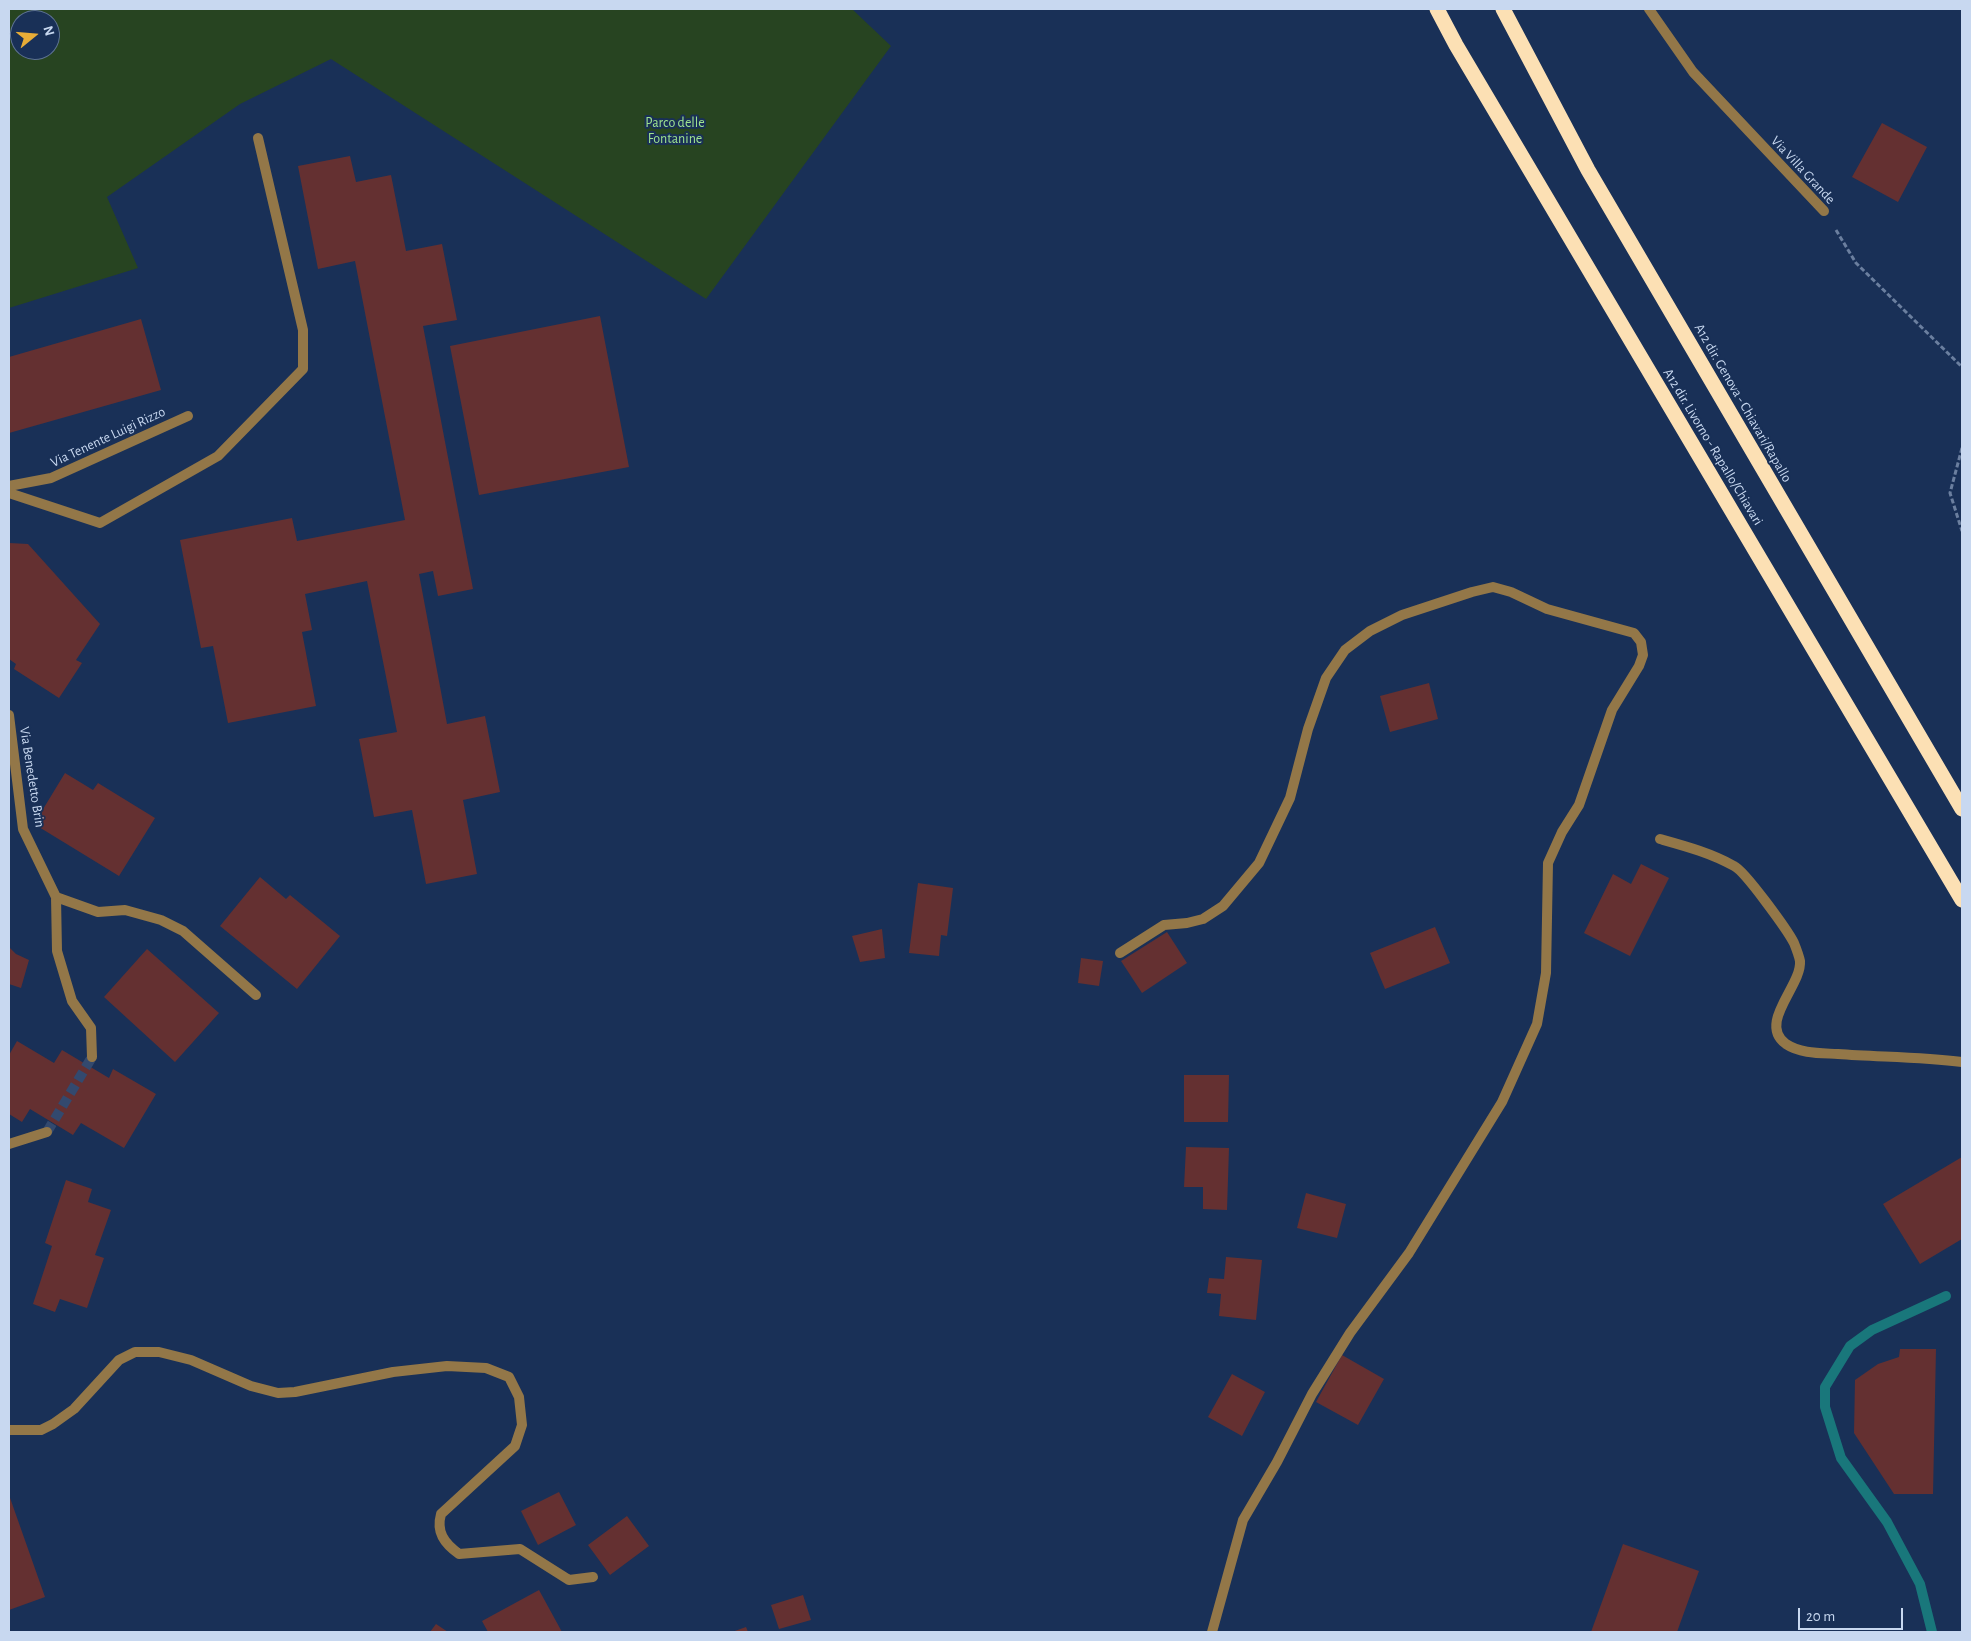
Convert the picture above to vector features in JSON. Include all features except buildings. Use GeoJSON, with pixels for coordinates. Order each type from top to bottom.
{"type":"FeatureCollection","features":[{"type":"Feature","properties":{"kind":"highway","name":"A12 dir. Livorno - Rapallo/Chiavari"},"geometry":{"type":"LineString","coordinates":[[1437,9],[1461,53],[1962,900]]}},
{"type":"Feature","properties":{"kind":"highway","name":"A12 dir. Genova - Chiavari/Rapallo"},"geometry":{"type":"LineString","coordinates":[[1503,9],[1588,170],[1962,809]]}},
{"type":"Feature","properties":{"kind":"street","name":"Via Villa Grande"},"geometry":{"type":"LineString","coordinates":[[1649,9],[1692,72],[1824,211]]}},
{"type":"Feature","properties":{"kind":"street"},"geometry":{"type":"LineString","coordinates":[[9,493],[100,523],[218,456],[303,368],[303,330],[258,138]]}},
{"type":"Feature","properties":{"kind":"street","name":"Via Tenente Luigi Rizzo"},"geometry":{"type":"LineString","coordinates":[[9,486],[51,478],[188,416]]}},
{"type":"Feature","properties":{"kind":"street"},"geometry":{"type":"LineString","coordinates":[[1120,953],[1164,925],[1187,923],[1203,919],[1223,906],[1259,863],[1290,798],[1308,729],[1326,678],[1345,650],[1370,631],[1402,615],[1493,587],[1510,592],[1547,609],[1634,634],[1641,642],[1644,655],[1640,666],[1612,710],[1579,805],[1562,832],[1548,863],[1546,973],[1537,1024],[1502,1102],[1409,1253],[1345,1341],[1312,1394],[1277,1462],[1242,1520],[1212,1632]]}},
{"type":"Feature","properties":{"kind":"street","name":"Via Benedetto Brin"},"geometry":{"type":"LineString","coordinates":[[9,715],[24,829],[56,897],[57,951],[72,1001],[91,1028],[92,1058]]}},
{"type":"Feature","properties":{"kind":"street"},"geometry":{"type":"LineString","coordinates":[[1660,839],[1705,852],[1737,867],[1752,884],[1794,943],[1800,961],[1798,974],[1778,1013],[1777,1031],[1785,1043],[1801,1051],[1879,1058],[1962,1062]]}},
{"type":"Feature","properties":{"kind":"street"},"geometry":{"type":"LineString","coordinates":[[56,897],[98,912],[125,910],[183,931],[256,995]]}},
{"type":"Feature","properties":{"kind":"street"},"geometry":{"type":"LineString","coordinates":[[9,1144],[47,1132]]}},
{"type":"Feature","properties":{"kind":"street"},"geometry":{"type":"LineString","coordinates":[[9,1430],[41,1430],[54,1424],[74,1409],[119,1360],[135,1352],[159,1352],[191,1360],[252,1386],[278,1394],[393,1372],[447,1366],[486,1368],[509,1377],[519,1397],[522,1425],[515,1446],[441,1514],[438,1525],[443,1536],[449,1546],[459,1554],[520,1549],[570,1580],[593,1577]]}},
{"type":"Feature","properties":{"kind":"path","name":"Via Villa Grande"},"geometry":{"type":"LineString","coordinates":[[1824,211],[1856,263],[1962,367]]}},
{"type":"Feature","properties":{"kind":"path"},"geometry":{"type":"LineString","coordinates":[[1962,448],[1950,493],[1962,531]]}},
{"type":"Feature","properties":{"kind":"green space","name":"Parco delle Fontanine"},"geometry":{"type":"Polygon","coordinates":[[[9,9],[852,9],[891,46],[706,299],[331,59],[240,104],[107,197],[138,268],[9,308],[9,9]]]}},
{"type":"Feature","properties":{"kind":"waterway"},"geometry":{"type":"LineString","coordinates":[[1932,1632],[1920,1584],[1887,1522],[1841,1458],[1825,1407],[1825,1387],[1850,1346],[1872,1330],[1946,1296]]}},
{"type":"Feature","properties":{"kind":"tunnel"},"geometry":{"type":"LineString","coordinates":[[47,1132],[92,1057]]}}]}
